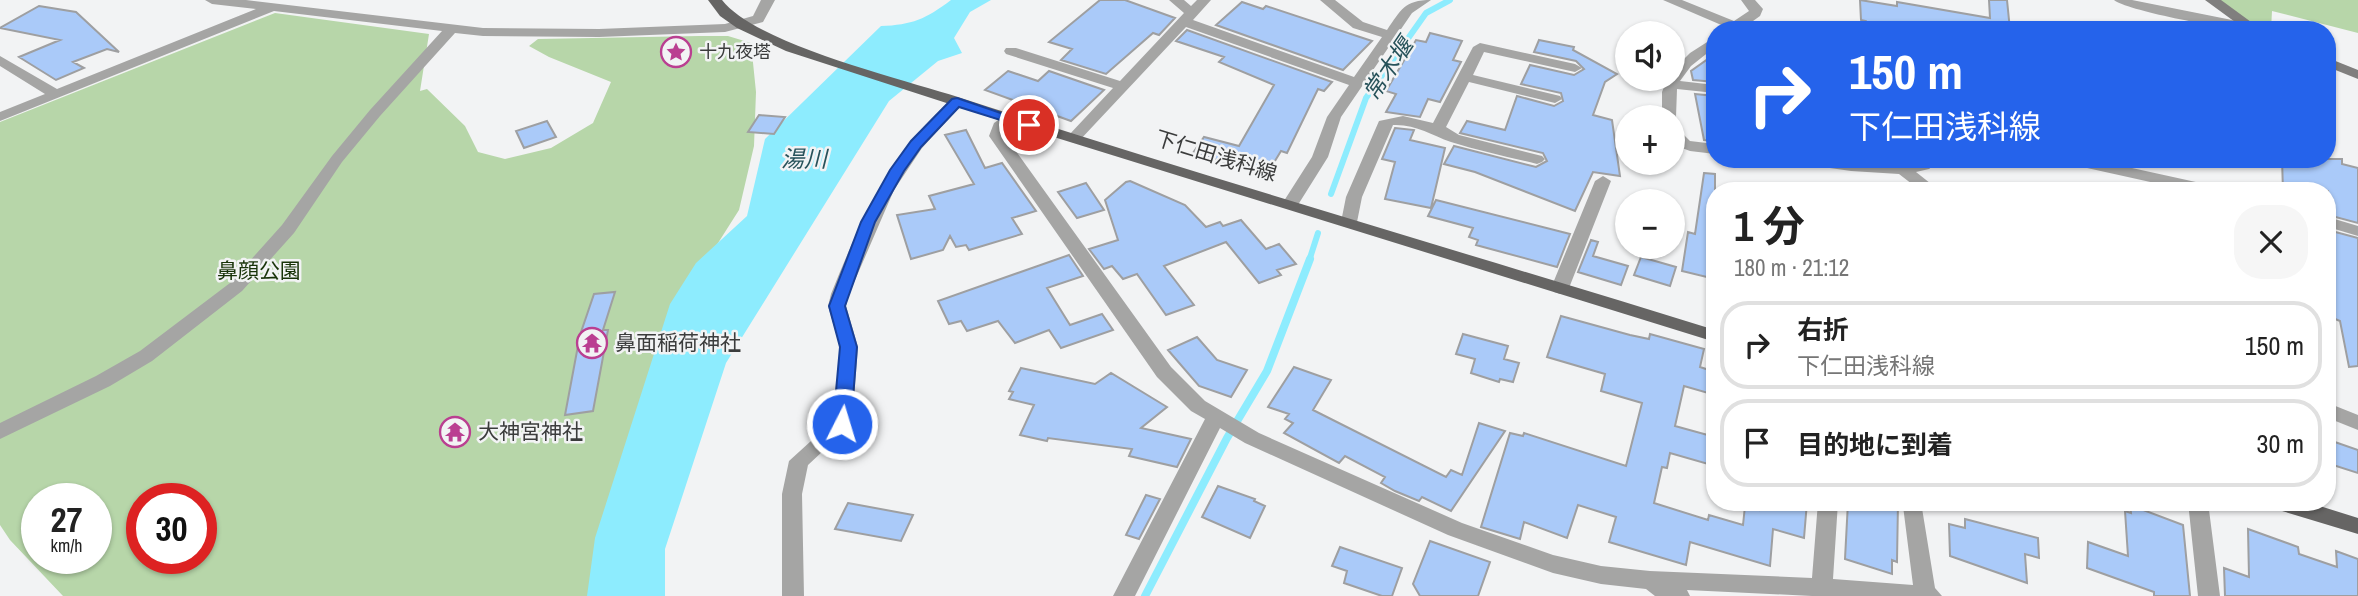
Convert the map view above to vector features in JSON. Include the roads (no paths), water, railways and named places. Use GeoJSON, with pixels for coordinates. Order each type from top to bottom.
{"type":"FeatureCollection","features":[{"type":"Feature","properties":{"kind":"main road","name":"下仁田浅科線"},"geometry":{"type":"LineString","coordinates":[[715,0],[726,13],[774,42],[1007,118],[1706,333]]}},
{"type":"Feature","properties":{"kind":"main road"},"geometry":{"type":"LineString","coordinates":[[2309,511],[2358,526]]}},
{"type":"Feature","properties":{"kind":"street"},"geometry":{"type":"LineString","coordinates":[[212,0],[450,30],[599,33],[702,30],[743,25],[758,19],[768,0]]}},
{"type":"Feature","properties":{"kind":"street"},"geometry":{"type":"LineString","coordinates":[[1177,0],[1187,17],[1357,83]]}},
{"type":"Feature","properties":{"kind":"street"},"geometry":{"type":"LineString","coordinates":[[1074,138],[1203,0]]}},
{"type":"Feature","properties":{"kind":"street"},"geometry":{"type":"LineString","coordinates":[[1327,0],[1358,25],[1391,36]]}},
{"type":"Feature","properties":{"kind":"street"},"geometry":{"type":"LineString","coordinates":[[1297,206],[1320,157],[1334,117],[1391,36],[1403,5],[1424,0]]}},
{"type":"Feature","properties":{"kind":"street"},"geometry":{"type":"LineString","coordinates":[[1670,0],[1720,21]]}},
{"type":"Feature","properties":{"kind":"street"},"geometry":{"type":"LineString","coordinates":[[1745,21],[1756,9],[1748,0]]}},
{"type":"Feature","properties":{"kind":"street"},"geometry":{"type":"LineString","coordinates":[[2121,0],[2146,8],[2213,21]]}},
{"type":"Feature","properties":{"kind":"street"},"geometry":{"type":"LineString","coordinates":[[2212,0],[2242,21]]}},
{"type":"Feature","properties":{"kind":"street"},"geometry":{"type":"LineString","coordinates":[[0,117],[274,6]]}},
{"type":"Feature","properties":{"kind":"street"},"geometry":{"type":"LineString","coordinates":[[0,432],[103,382],[146,356],[236,287],[288,229],[337,159],[375,113],[450,30]]}},
{"type":"Feature","properties":{"kind":"street"},"geometry":{"type":"LineString","coordinates":[[1438,129],[1480,47],[1575,68]]}},
{"type":"Feature","properties":{"kind":"street"},"geometry":{"type":"LineString","coordinates":[[1685,63],[1706,47]]}},
{"type":"Feature","properties":{"kind":"street"},"geometry":{"type":"LineString","coordinates":[[1011,51],[1121,86]]}},
{"type":"Feature","properties":{"kind":"street"},"geometry":{"type":"LineString","coordinates":[[0,60],[57,95]]}},
{"type":"Feature","properties":{"kind":"street"},"geometry":{"type":"LineString","coordinates":[[2336,65],[2358,75]]}},
{"type":"Feature","properties":{"kind":"street"},"geometry":{"type":"LineString","coordinates":[[1464,78],[1555,99]]}},
{"type":"Feature","properties":{"kind":"street"},"geometry":{"type":"LineString","coordinates":[[1685,86],[1706,88]]}},
{"type":"Feature","properties":{"kind":"street"},"geometry":{"type":"LineString","coordinates":[[793,596],[792,494],[799,461],[842,424],[849,347],[837,306],[840,294],[868,222],[897,170],[952,100]]}},
{"type":"Feature","properties":{"kind":"street"},"geometry":{"type":"LineString","coordinates":[[1007,118],[999,126],[997,136],[1164,372],[1198,406],[1242,432],[1455,529],[1553,564],[1601,575],[1650,580],[1822,587],[1931,596]]}},
{"type":"Feature","properties":{"kind":"street"},"geometry":{"type":"LineString","coordinates":[[1345,221],[1384,124],[1389,121],[1399,120],[1438,129],[1454,138],[1537,159]]}},
{"type":"Feature","properties":{"kind":"street"},"geometry":{"type":"LineString","coordinates":[[1685,144],[1706,148]]}},
{"type":"Feature","properties":{"kind":"street"},"geometry":{"type":"LineString","coordinates":[[1880,168],[1906,171],[1915,168]]}},
{"type":"Feature","properties":{"kind":"street"},"geometry":{"type":"LineString","coordinates":[[1902,168],[1920,182]]}},
{"type":"Feature","properties":{"kind":"street"},"geometry":{"type":"LineString","coordinates":[[2110,168],[2173,182]]}},
{"type":"Feature","properties":{"kind":"street"},"geometry":{"type":"LineString","coordinates":[[1560,288],[1604,181]]}},
{"type":"Feature","properties":{"kind":"street"},"geometry":{"type":"LineString","coordinates":[[2336,224],[2358,231]]}},
{"type":"Feature","properties":{"kind":"street"},"geometry":{"type":"LineString","coordinates":[[2336,413],[2358,423]]}},
{"type":"Feature","properties":{"kind":"street"},"geometry":{"type":"LineString","coordinates":[[1124,596],[1219,419]]}},
{"type":"Feature","properties":{"kind":"street"},"geometry":{"type":"LineString","coordinates":[[1822,587],[1827,511]]}},
{"type":"Feature","properties":{"kind":"street"},"geometry":{"type":"LineString","coordinates":[[1914,511],[1925,596]]}},
{"type":"Feature","properties":{"kind":"street"},"geometry":{"type":"LineString","coordinates":[[2199,511],[2209,596]]}},
{"type":"Feature","properties":{"kind":"street"},"geometry":{"type":"LineString","coordinates":[[1650,580],[1663,590],[1679,596]]}},
{"type":"Feature","properties":{"kind":"water","name":"湯川"},"geometry":{"type":"Polygon","coordinates":[[[951,0],[991,0],[970,12],[954,38],[962,53],[938,61],[889,101],[726,363],[665,549],[665,596],[587,596],[595,538],[670,304],[696,263],[747,216],[765,139],[881,26],[918,20],[951,0]]]}},
{"type":"Feature","properties":{"kind":"waterway","name":"常木堰"},"geometry":{"type":"LineString","coordinates":[[1331,194],[1366,98],[1426,13],[1450,0]]}},
{"type":"Feature","properties":{"kind":"waterway"},"geometry":{"type":"LineString","coordinates":[[1309,261],[1318,233]]}},
{"type":"Feature","properties":{"kind":"waterway"},"geometry":{"type":"LineString","coordinates":[[1145,596],[1227,438],[1267,371],[1310,259]]}},
{"type":"Feature","properties":{"kind":"place","name":"十九夜塔"},"geometry":{"type":"Point","coordinates":[676,52]}},
{"type":"Feature","properties":{"kind":"place","name":"鼻面稲荷神社"},"geometry":{"type":"Point","coordinates":[592,343]}},
{"type":"Feature","properties":{"kind":"place","name":"大神宮神社"},"geometry":{"type":"Point","coordinates":[455,432]}},
{"type":"Feature","properties":{"kind":"park label","name":"鼻顔公園"},"geometry":{"type":"Point","coordinates":[259,271]}}]}
